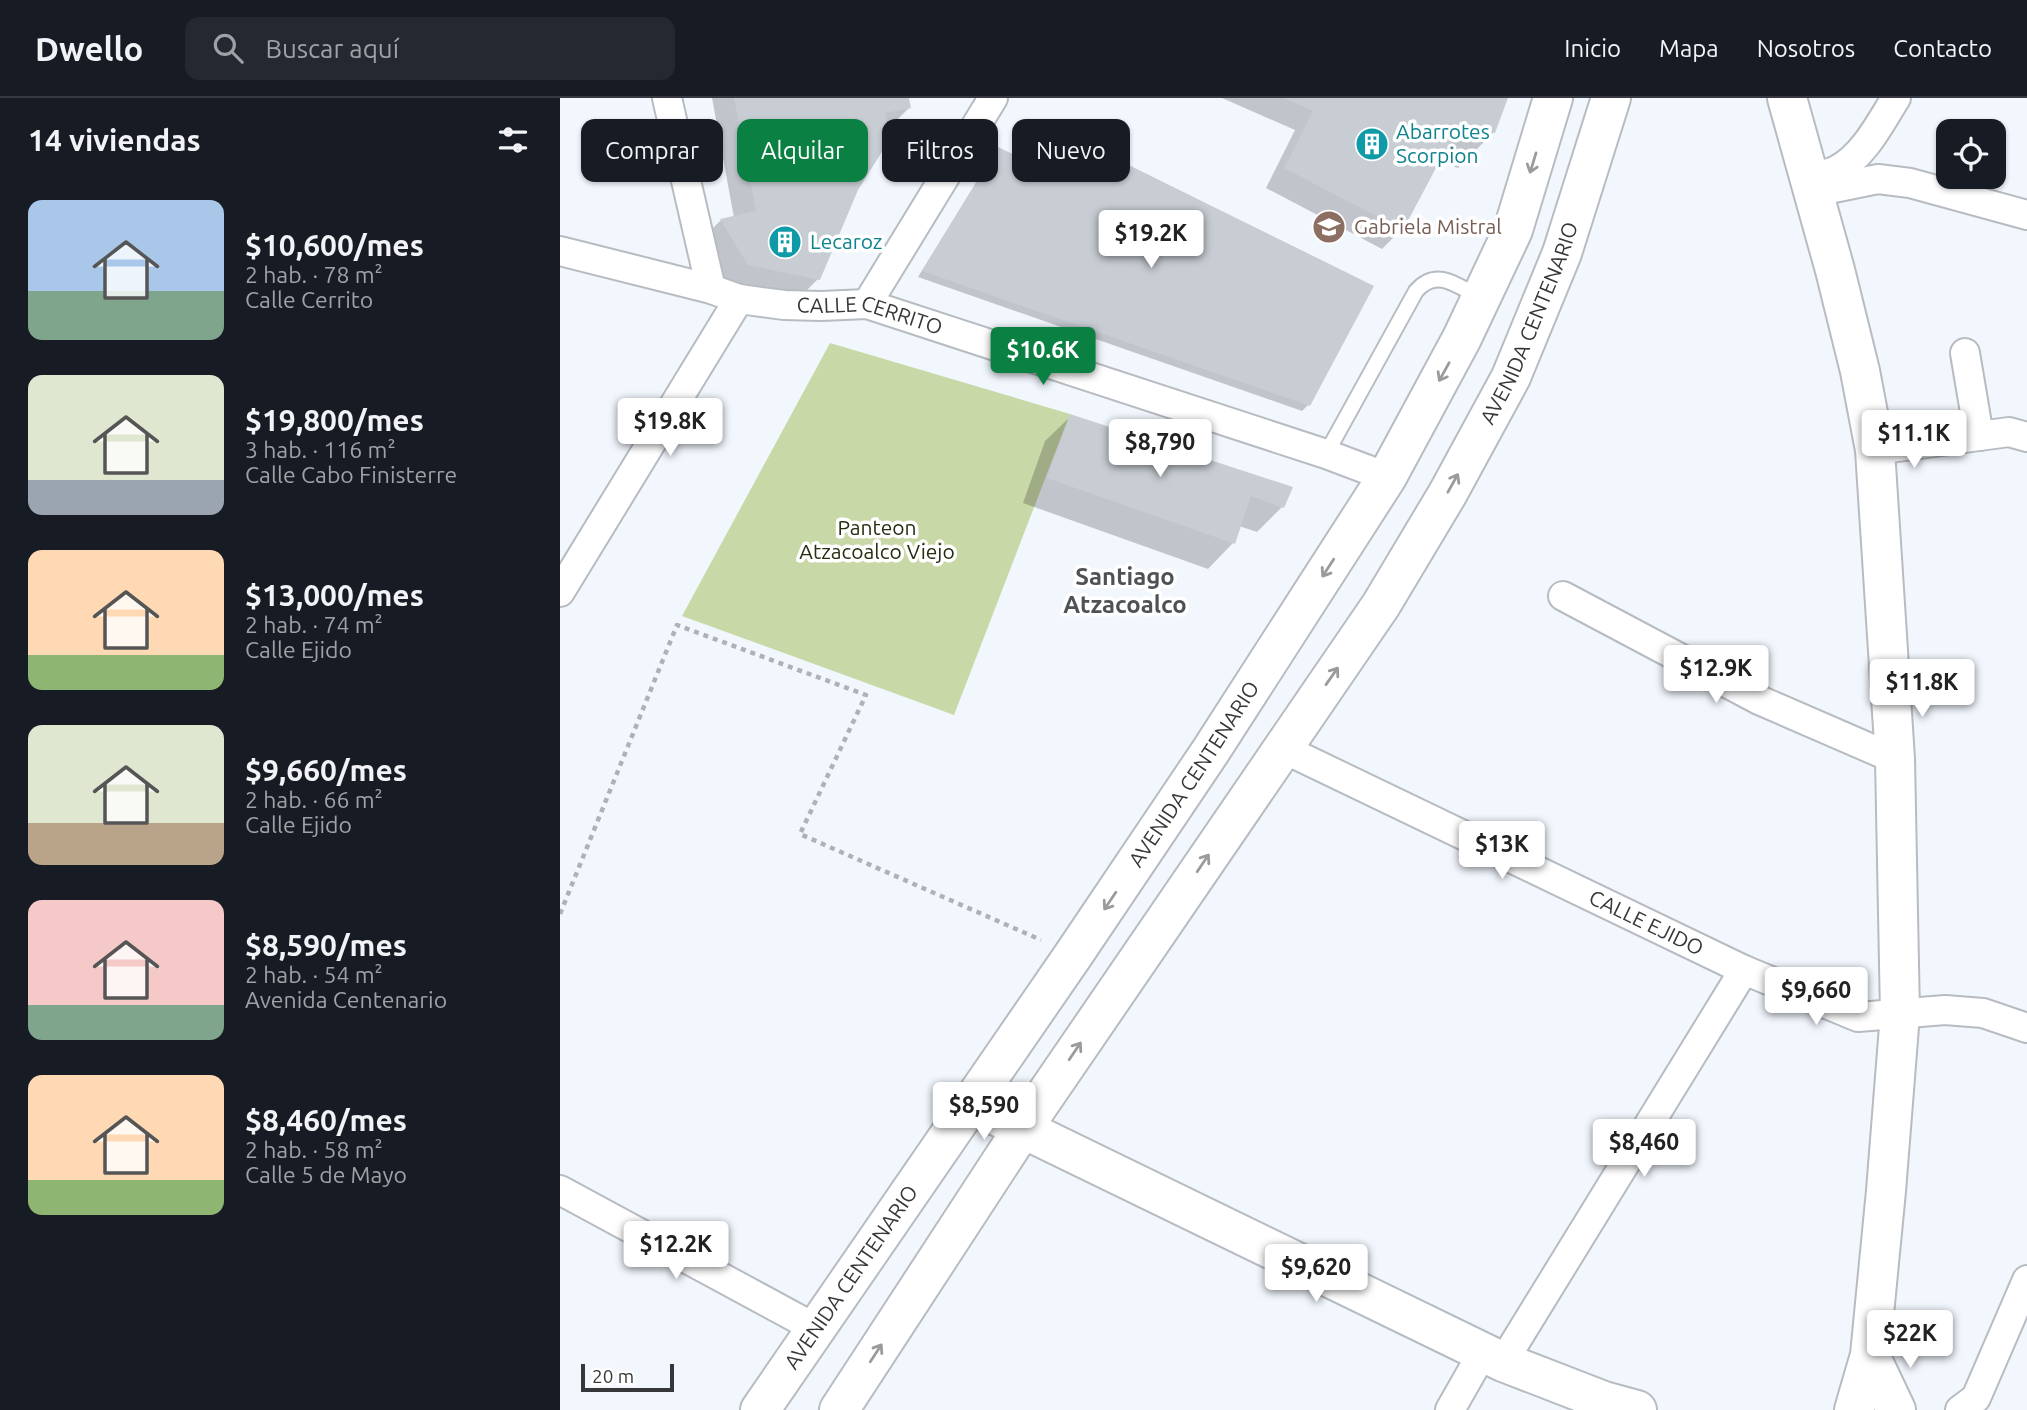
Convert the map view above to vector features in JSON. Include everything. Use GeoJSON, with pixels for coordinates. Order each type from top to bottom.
{"type":"FeatureCollection","features":[{"type":"Feature","properties":{"kind":"main road","name":"AVENIDA CENTENARIO"},"geometry":{"type":"LineString","coordinates":[[839,1410],[1023,1128],[1381,605],[1448,493],[1511,377],[1562,253],[1611,98]]}},
{"type":"Feature","properties":{"kind":"main road"},"geometry":{"type":"LineString","coordinates":[[1787,98],[1813,185],[1860,371],[1875,450],[1895,759],[1900,1014],[1870,1355],[1854,1410]]}},
{"type":"Feature","properties":{"kind":"main road","name":"AVENIDA CENTENARIO"},"geometry":{"type":"LineString","coordinates":[[760,1410],[1210,752],[1387,477],[1462,338],[1513,230],[1550,106]]}},
{"type":"Feature","properties":{"kind":"main road"},"geometry":{"type":"LineString","coordinates":[[1550,106],[1600,135]]}},
{"type":"Feature","properties":{"kind":"main road"},"geometry":{"type":"LineString","coordinates":[[970,1103],[1493,1357],[1604,1401],[1637,1410]]}},
{"type":"Feature","properties":{"kind":"main road"},"geometry":{"type":"LineString","coordinates":[[1870,1355],[1896,1410]]}},
{"type":"Feature","properties":{"kind":"street"},"geometry":{"type":"LineString","coordinates":[[867,304],[993,98]]}},
{"type":"Feature","properties":{"kind":"street"},"geometry":{"type":"LineString","coordinates":[[1813,185],[1849,162],[1864,147],[1896,98]]}},
{"type":"Feature","properties":{"kind":"street"},"geometry":{"type":"LineString","coordinates":[[662,101],[711,289]]}},
{"type":"Feature","properties":{"kind":"street"},"geometry":{"type":"LineString","coordinates":[[1813,185],[1894,180],[2027,215]]}},
{"type":"Feature","properties":{"kind":"street","name":"CALLE CERRITO"},"geometry":{"type":"LineString","coordinates":[[560,251],[711,289],[739,299],[784,306],[867,304],[1326,454],[1387,477]]}},
{"type":"Feature","properties":{"kind":"street"},"geometry":{"type":"LineString","coordinates":[[560,592],[739,299]]}},
{"type":"Feature","properties":{"kind":"street"},"geometry":{"type":"LineString","coordinates":[[1965,353],[1979,436]]}},
{"type":"Feature","properties":{"kind":"street"},"geometry":{"type":"LineString","coordinates":[[1875,450],[2009,432],[2027,437]]}},
{"type":"Feature","properties":{"kind":"street"},"geometry":{"type":"LineString","coordinates":[[1563,596],[1759,700],[1895,759]]}},
{"type":"Feature","properties":{"kind":"street","name":"CALLE EJIDO"},"geometry":{"type":"LineString","coordinates":[[1282,748],[1744,970],[1858,1017],[1945,1010],[1983,1013],[2027,1028]]}},
{"type":"Feature","properties":{"kind":"street"},"geometry":{"type":"LineString","coordinates":[[1450,1410],[1493,1357],[1744,970]]}},
{"type":"Feature","properties":{"kind":"street"},"geometry":{"type":"LineString","coordinates":[[560,1191],[815,1328]]}},
{"type":"Feature","properties":{"kind":"street"},"geometry":{"type":"LineString","coordinates":[[1960,1410],[1976,1398],[2027,1280]]}},
{"type":"Feature","properties":{"kind":"lane"},"geometry":{"type":"LineString","coordinates":[[1326,454],[1416,290],[1430,280],[1439,279],[1481,298]]}},
{"type":"Feature","properties":{"kind":"path"},"geometry":{"type":"LineString","coordinates":[[560,914],[677,625],[866,695],[800,835],[1074,954]]}},
{"type":"Feature","properties":{"kind":"green space","name":"Panteon Atzacoalco Viejo"},"geometry":{"type":"Polygon","coordinates":[[[830,343],[1070,414],[954,715],[682,616],[830,343]]]}},
{"type":"Feature","properties":{"kind":"building"},"geometry":{"type":"Polygon","coordinates":[[[734,98],[909,98],[911,108],[885,113],[886,119],[882,119],[882,152],[868,174],[868,119],[738,119],[734,98]]]}},
{"type":"Feature","properties":{"kind":"building","name":"Abarrotes Scorpion"},"geometry":{"type":"Polygon","coordinates":[[[1284,98],[1508,98],[1495,133],[1461,121],[1403,230],[1284,168],[1313,111],[1284,98]]]}},
{"type":"Feature","properties":{"kind":"building"},"geometry":{"type":"Polygon","coordinates":[[[998,147],[1012,154],[1012,182],[1130,182],[1130,166],[1374,286],[1310,406],[922,271],[977,182],[998,182],[998,147]]]}},
{"type":"Feature","properties":{"kind":"building"},"geometry":{"type":"Polygon","coordinates":[[[750,182],[863,182],[820,280],[748,265],[720,219],[756,211],[750,182]]]}},
{"type":"Feature","properties":{"kind":"building"},"geometry":{"type":"Polygon","coordinates":[[[1070,414],[1293,487],[1284,508],[1251,496],[1235,544],[1047,478],[1070,414]]]}},
{"type":"Feature","properties":{"kind":"place","name":"Abarrotes Scorpion"},"geometry":{"type":"Point","coordinates":[1372,144]}},
{"type":"Feature","properties":{"kind":"place","name":"Gabriela Mistral"},"geometry":{"type":"Point","coordinates":[1329,227]}},
{"type":"Feature","properties":{"kind":"place","name":"Lecaroz"},"geometry":{"type":"Point","coordinates":[785,242]}},
{"type":"Feature","properties":{"kind":"district","name":"Santiago Atzacoalco"},"geometry":{"type":"Point","coordinates":[1125,591]}}]}
